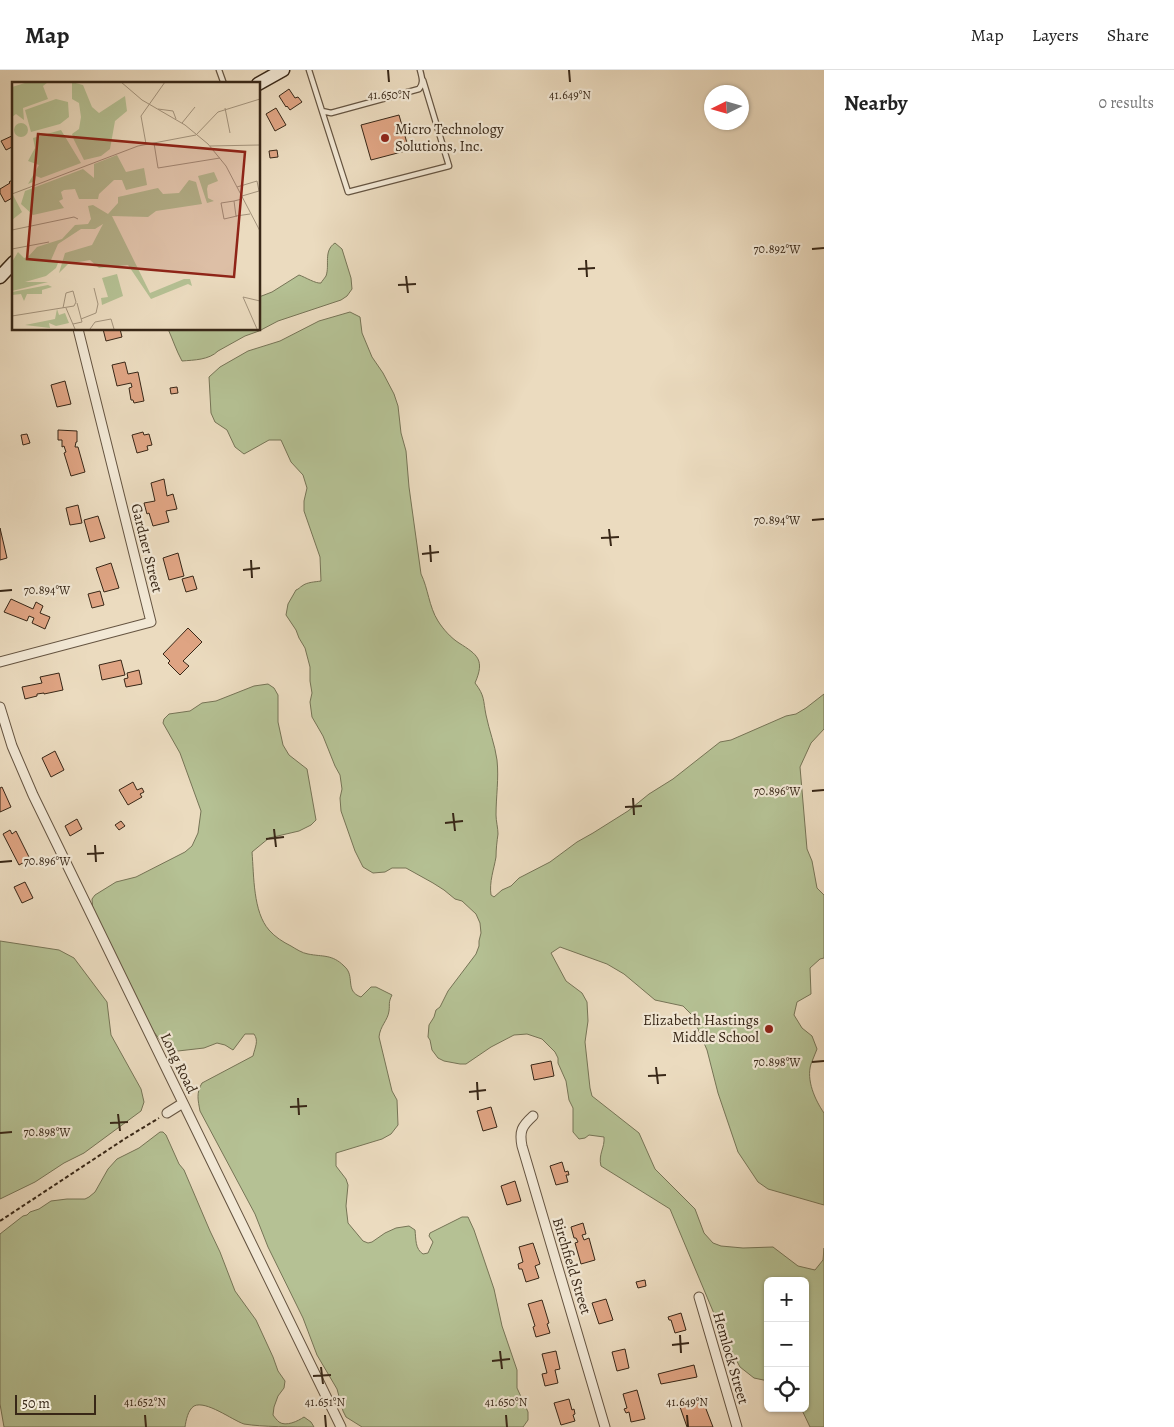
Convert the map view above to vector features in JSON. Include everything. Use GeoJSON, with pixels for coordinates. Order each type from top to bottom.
{"type":"FeatureCollection","features":[{"type":"Feature","properties":{"kind":"main road"},"geometry":{"type":"LineString","coordinates":[[260,83],[283,70]]}},
{"type":"Feature","properties":{"kind":"main road"},"geometry":{"type":"LineString","coordinates":[[0,277],[12,264]]}},
{"type":"Feature","properties":{"kind":"street","name":"Gardner Street"},"geometry":{"type":"LineString","coordinates":[[0,662],[151,622],[78,330]]}},
{"type":"Feature","properties":{"kind":"street","name":"Long Road"},"geometry":{"type":"LineString","coordinates":[[1,713],[12,746],[33,795],[341,1427]]}},
{"type":"Feature","properties":{"kind":"street"},"geometry":{"type":"LineString","coordinates":[[167,1113],[183,1103]]}},
{"type":"Feature","properties":{"kind":"street","name":"Birchfield Street"},"geometry":{"type":"LineString","coordinates":[[533,1116],[522,1129],[520,1137],[522,1146],[605,1427]]}},
{"type":"Feature","properties":{"kind":"street","name":"Hemlock Street"},"geometry":{"type":"LineString","coordinates":[[699,1296],[737,1427]]}},
{"type":"Feature","properties":{"kind":"lane"},"geometry":{"type":"LineString","coordinates":[[219,70],[223,82]]}},
{"type":"Feature","properties":{"kind":"lane"},"geometry":{"type":"LineString","coordinates":[[309,70],[348,192],[449,166],[420,70]]}},
{"type":"Feature","properties":{"kind":"lane"},"geometry":{"type":"LineString","coordinates":[[322,111],[331,113],[419,89],[422,86],[423,80]]}},
{"type":"Feature","properties":{"kind":"path"},"geometry":{"type":"LineString","coordinates":[[0,1221],[167,1113]]}},
{"type":"Feature","properties":{"kind":"green space"},"geometry":{"type":"Polygon","coordinates":[[[335,243],[342,249],[351,278],[352,289],[347,296],[341,300],[278,321],[259,331],[245,336],[210,356],[182,361],[168,330],[260,330],[260,297],[272,292],[299,275],[321,283],[326,276],[328,254],[331,246],[335,243]]]}},
{"type":"Feature","properties":{"kind":"green space"},"geometry":{"type":"Polygon","coordinates":[[[350,312],[360,317],[362,333],[372,357],[383,373],[398,406],[401,433],[406,451],[421,574],[433,610],[438,621],[453,639],[471,651],[478,659],[479,669],[475,683],[481,691],[483,698],[498,767],[496,815],[498,834],[491,880],[491,895],[494,897],[502,890],[511,886],[519,878],[550,862],[577,842],[628,811],[720,742],[731,740],[786,716],[796,714],[824,694],[824,729],[811,743],[800,767],[807,849],[812,861],[817,888],[824,895],[824,958],[820,959],[810,968],[811,994],[797,1002],[794,1015],[802,1028],[812,1036],[817,1049],[811,1064],[810,1077],[817,1102],[824,1113],[824,1205],[768,1189],[758,1182],[738,1152],[718,1093],[707,1050],[692,1015],[683,1006],[655,1000],[624,974],[607,964],[560,947],[551,953],[566,981],[582,993],[587,1002],[588,1021],[585,1042],[592,1096],[639,1133],[655,1169],[695,1209],[704,1233],[713,1243],[721,1246],[743,1248],[773,1247],[798,1266],[815,1270],[823,1260],[824,1248],[824,1427],[810,1427],[803,1412],[809,1412],[809,1277],[764,1277],[764,1380],[754,1378],[740,1367],[723,1335],[670,1209],[601,1166],[600,1158],[604,1137],[589,1135],[579,1139],[573,1132],[573,1108],[569,1100],[566,1081],[555,1052],[542,1039],[527,1034],[514,1035],[491,1047],[466,1064],[444,1061],[438,1058],[432,1050],[428,1037],[429,1025],[448,991],[476,954],[481,933],[480,923],[476,914],[462,901],[455,899],[433,883],[406,868],[392,868],[385,872],[373,873],[363,867],[355,851],[341,811],[340,798],[342,789],[340,775],[323,736],[312,717],[310,667],[305,648],[286,615],[288,604],[296,590],[311,582],[321,581],[320,557],[304,511],[307,488],[303,475],[291,462],[281,440],[269,440],[244,454],[235,447],[227,430],[215,422],[211,413],[209,377],[220,367],[248,351],[280,341],[319,321],[350,312]]]}},
{"type":"Feature","properties":{"kind":"green space"},"geometry":{"type":"Polygon","coordinates":[[[268,684],[274,688],[278,695],[278,722],[283,745],[289,755],[307,769],[316,820],[299,831],[269,838],[252,852],[255,893],[260,914],[269,930],[282,941],[304,953],[335,959],[340,962],[349,974],[351,987],[356,994],[361,997],[371,987],[376,987],[392,995],[388,1014],[379,1037],[392,1091],[397,1100],[398,1125],[391,1134],[382,1139],[336,1153],[336,1166],[346,1179],[348,1185],[346,1206],[348,1223],[363,1241],[368,1243],[396,1228],[409,1226],[415,1230],[417,1247],[423,1254],[428,1253],[433,1242],[429,1236],[430,1233],[462,1217],[468,1217],[494,1289],[502,1326],[517,1370],[517,1388],[528,1412],[528,1420],[523,1427],[362,1427],[346,1417],[337,1389],[317,1355],[303,1318],[268,1247],[255,1214],[200,1111],[198,1093],[202,1083],[253,1056],[256,1044],[254,1034],[245,1034],[233,1050],[217,1043],[204,1048],[178,1051],[163,1044],[139,1012],[93,912],[92,899],[95,895],[116,882],[136,877],[185,852],[192,846],[198,833],[201,811],[180,753],[163,723],[164,719],[169,714],[190,711],[202,703],[216,701],[254,686],[268,684]]]}},
{"type":"Feature","properties":{"kind":"green space"},"geometry":{"type":"Polygon","coordinates":[[[0,941],[59,950],[74,958],[107,1002],[111,1035],[141,1089],[144,1102],[141,1111],[84,1153],[64,1163],[35,1182],[0,1199],[0,941]]]}},
{"type":"Feature","properties":{"kind":"green space"},"geometry":{"type":"Polygon","coordinates":[[[160,1132],[166,1135],[179,1164],[184,1170],[235,1291],[256,1320],[278,1371],[285,1381],[284,1388],[278,1396],[274,1407],[273,1415],[279,1422],[285,1424],[295,1422],[304,1417],[314,1427],[244,1424],[212,1408],[199,1405],[194,1406],[190,1410],[185,1427],[4,1427],[0,1404],[0,1234],[23,1216],[51,1201],[85,1199],[89,1197],[95,1192],[108,1169],[117,1159],[139,1148],[160,1132]]]}},
{"type":"Feature","properties":{"kind":"building"},"geometry":{"type":"Polygon","coordinates":[[[289,89],[295,98],[298,97],[302,102],[290,110],[279,96],[289,89]]]}},
{"type":"Feature","properties":{"kind":"building"},"geometry":{"type":"Polygon","coordinates":[[[276,108],[286,125],[275,131],[266,114],[276,108]]]}},
{"type":"Feature","properties":{"kind":"building","name":"Micro Technology Solutions, Inc."},"geometry":{"type":"Polygon","coordinates":[[[399,115],[409,150],[371,160],[361,125],[399,115]]]}},
{"type":"Feature","properties":{"kind":"building"},"geometry":{"type":"Polygon","coordinates":[[[12,136],[12,147],[6,150],[1,141],[12,136]]]}},
{"type":"Feature","properties":{"kind":"building"},"geometry":{"type":"Polygon","coordinates":[[[277,150],[278,157],[270,158],[269,151],[277,150]]]}},
{"type":"Feature","properties":{"kind":"building"},"geometry":{"type":"Polygon","coordinates":[[[12,180],[12,198],[5,202],[0,189],[12,180]]]}},
{"type":"Feature","properties":{"kind":"building"},"geometry":{"type":"Polygon","coordinates":[[[103,330],[120,330],[122,337],[106,341],[103,330]]]}},
{"type":"Feature","properties":{"kind":"building"},"geometry":{"type":"Polygon","coordinates":[[[125,362],[128,374],[138,372],[144,401],[134,403],[131,400],[129,388],[132,387],[131,383],[117,386],[112,365],[125,362]]]}},
{"type":"Feature","properties":{"kind":"building"},"geometry":{"type":"Polygon","coordinates":[[[65,381],[71,404],[57,407],[51,385],[65,381]]]}},
{"type":"Feature","properties":{"kind":"building"},"geometry":{"type":"Polygon","coordinates":[[[177,387],[178,393],[171,394],[170,388],[177,387]]]}},
{"type":"Feature","properties":{"kind":"building"},"geometry":{"type":"Polygon","coordinates":[[[58,430],[77,431],[75,447],[78,447],[85,472],[71,476],[64,453],[66,452],[64,446],[62,447],[62,440],[58,440],[58,430]]]}},
{"type":"Feature","properties":{"kind":"building"},"geometry":{"type":"Polygon","coordinates":[[[143,432],[144,435],[149,434],[152,445],[147,446],[148,450],[137,453],[132,435],[143,432]]]}},
{"type":"Feature","properties":{"kind":"building"},"geometry":{"type":"Polygon","coordinates":[[[27,434],[30,443],[23,445],[21,435],[27,434]]]}},
{"type":"Feature","properties":{"kind":"building"},"geometry":{"type":"Polygon","coordinates":[[[164,479],[167,496],[173,494],[177,509],[166,511],[169,522],[153,526],[144,503],[155,501],[151,483],[164,479]]]}},
{"type":"Feature","properties":{"kind":"building"},"geometry":{"type":"Polygon","coordinates":[[[78,505],[82,523],[70,525],[66,508],[78,505]]]}},
{"type":"Feature","properties":{"kind":"building"},"geometry":{"type":"Polygon","coordinates":[[[98,516],[105,538],[90,542],[84,520],[98,516]]]}},
{"type":"Feature","properties":{"kind":"building"},"geometry":{"type":"Polygon","coordinates":[[[0,528],[7,558],[0,560],[0,528]]]}},
{"type":"Feature","properties":{"kind":"building"},"geometry":{"type":"Polygon","coordinates":[[[178,553],[184,576],[169,580],[163,558],[178,553]]]}},
{"type":"Feature","properties":{"kind":"building"},"geometry":{"type":"Polygon","coordinates":[[[111,563],[119,588],[104,592],[96,568],[111,563]]]}},
{"type":"Feature","properties":{"kind":"building"},"geometry":{"type":"Polygon","coordinates":[[[193,576],[197,589],[186,592],[182,579],[193,576]]]}},
{"type":"Feature","properties":{"kind":"building"},"geometry":{"type":"Polygon","coordinates":[[[100,591],[104,605],[92,608],[88,594],[100,591]]]}},
{"type":"Feature","properties":{"kind":"building"},"geometry":{"type":"Polygon","coordinates":[[[11,599],[33,609],[36,602],[43,606],[40,613],[50,617],[45,629],[32,623],[34,618],[29,616],[27,621],[4,612],[11,599]]]}},
{"type":"Feature","properties":{"kind":"building"},"geometry":{"type":"Polygon","coordinates":[[[188,628],[202,642],[183,661],[189,666],[180,675],[168,663],[170,661],[163,654],[188,628]]]}},
{"type":"Feature","properties":{"kind":"building"},"geometry":{"type":"Polygon","coordinates":[[[121,660],[125,675],[102,680],[99,665],[121,660]]]}},
{"type":"Feature","properties":{"kind":"building"},"geometry":{"type":"Polygon","coordinates":[[[139,670],[142,684],[126,687],[124,679],[128,678],[127,673],[139,670]]]}},
{"type":"Feature","properties":{"kind":"building"},"geometry":{"type":"Polygon","coordinates":[[[59,673],[63,690],[37,694],[37,696],[25,699],[22,687],[42,683],[40,677],[59,673]]]}},
{"type":"Feature","properties":{"kind":"building"},"geometry":{"type":"Polygon","coordinates":[[[55,751],[64,770],[51,777],[42,758],[55,751]]]}},
{"type":"Feature","properties":{"kind":"building"},"geometry":{"type":"Polygon","coordinates":[[[133,782],[137,790],[142,788],[144,792],[140,794],[142,797],[128,805],[119,790],[133,782]]]}},
{"type":"Feature","properties":{"kind":"building"},"geometry":{"type":"Polygon","coordinates":[[[2,787],[11,807],[0,812],[0,788],[2,787]]]}},
{"type":"Feature","properties":{"kind":"building"},"geometry":{"type":"Polygon","coordinates":[[[77,819],[82,829],[70,836],[65,826],[77,819]]]}},
{"type":"Feature","properties":{"kind":"building"},"geometry":{"type":"Polygon","coordinates":[[[121,821],[125,826],[119,830],[115,825],[121,821]]]}},
{"type":"Feature","properties":{"kind":"building"},"geometry":{"type":"Polygon","coordinates":[[[10,830],[12,834],[16,831],[30,859],[19,865],[3,834],[10,830]]]}},
{"type":"Feature","properties":{"kind":"building"},"geometry":{"type":"Polygon","coordinates":[[[25,882],[33,898],[22,903],[14,887],[25,882]]]}},
{"type":"Feature","properties":{"kind":"building"},"geometry":{"type":"Polygon","coordinates":[[[551,1061],[554,1076],[534,1080],[531,1065],[551,1061]]]}},
{"type":"Feature","properties":{"kind":"building"},"geometry":{"type":"Polygon","coordinates":[[[491,1107],[497,1127],[483,1131],[477,1111],[491,1107]]]}},
{"type":"Feature","properties":{"kind":"building"},"geometry":{"type":"Polygon","coordinates":[[[562,1162],[565,1172],[568,1171],[569,1175],[566,1175],[568,1182],[556,1185],[550,1166],[562,1162]]]}},
{"type":"Feature","properties":{"kind":"building"},"geometry":{"type":"Polygon","coordinates":[[[515,1181],[521,1201],[507,1205],[501,1186],[515,1181]]]}},
{"type":"Feature","properties":{"kind":"building"},"geometry":{"type":"Polygon","coordinates":[[[583,1223],[586,1234],[582,1235],[584,1240],[589,1238],[595,1260],[581,1264],[575,1243],[578,1242],[574,1238],[571,1227],[583,1223]]]}},
{"type":"Feature","properties":{"kind":"building"},"geometry":{"type":"Polygon","coordinates":[[[533,1243],[540,1264],[535,1266],[539,1278],[526,1282],[522,1269],[519,1269],[518,1264],[523,1262],[519,1247],[533,1243]]]}},
{"type":"Feature","properties":{"kind":"building"},"geometry":{"type":"Polygon","coordinates":[[[645,1280],[646,1286],[638,1288],[636,1282],[645,1280]]]}},
{"type":"Feature","properties":{"kind":"building"},"geometry":{"type":"Polygon","coordinates":[[[606,1299],[613,1320],[599,1324],[592,1303],[606,1299]]]}},
{"type":"Feature","properties":{"kind":"building"},"geometry":{"type":"Polygon","coordinates":[[[542,1300],[550,1333],[536,1337],[533,1327],[535,1326],[528,1304],[542,1300]]]}},
{"type":"Feature","properties":{"kind":"building"},"geometry":{"type":"Polygon","coordinates":[[[681,1313],[686,1330],[675,1333],[671,1320],[668,1317],[681,1313]]]}},
{"type":"Feature","properties":{"kind":"building"},"geometry":{"type":"Polygon","coordinates":[[[625,1349],[629,1368],[617,1371],[612,1352],[625,1349]]]}},
{"type":"Feature","properties":{"kind":"building"},"geometry":{"type":"Polygon","coordinates":[[[556,1351],[560,1369],[555,1370],[558,1383],[545,1386],[542,1374],[547,1373],[542,1354],[556,1351]]]}},
{"type":"Feature","properties":{"kind":"building"},"geometry":{"type":"Polygon","coordinates":[[[694,1365],[697,1377],[661,1384],[658,1374],[694,1365]]]}},
{"type":"Feature","properties":{"kind":"building"},"geometry":{"type":"Polygon","coordinates":[[[637,1390],[645,1419],[631,1422],[629,1412],[626,1413],[624,1409],[627,1408],[623,1394],[637,1390]]]}},
{"type":"Feature","properties":{"kind":"building"},"geometry":{"type":"Polygon","coordinates":[[[701,1396],[713,1427],[687,1427],[679,1404],[701,1396]]]}},
{"type":"Feature","properties":{"kind":"building"},"geometry":{"type":"Polygon","coordinates":[[[569,1399],[572,1410],[574,1409],[575,1421],[561,1425],[554,1403],[569,1399]]]}},
{"type":"Feature","properties":{"kind":"place","name":"Micro Technology Solutions, Inc."},"geometry":{"type":"Point","coordinates":[385,138]}},
{"type":"Feature","properties":{"kind":"place","name":"Elizabeth Hastings Middle School"},"geometry":{"type":"Point","coordinates":[769,1029]}}]}
